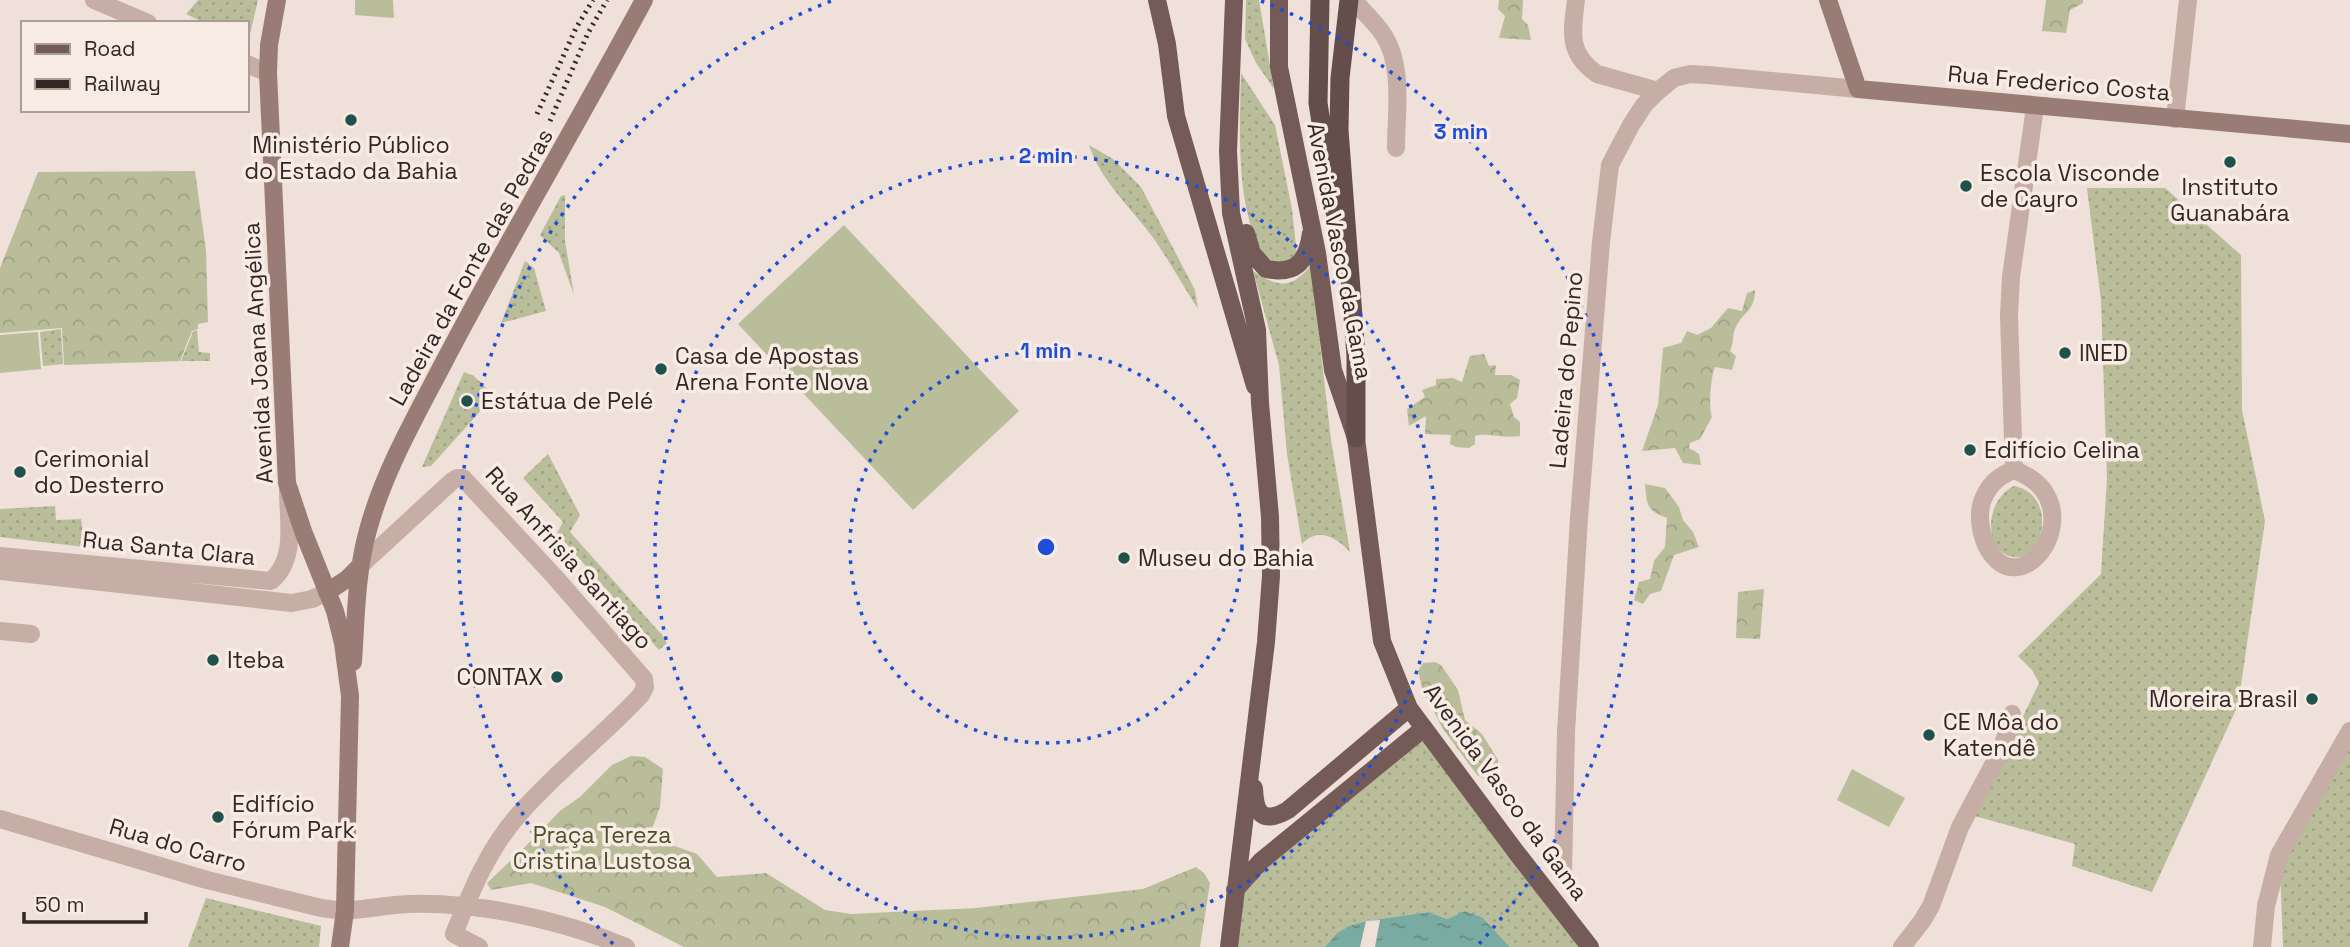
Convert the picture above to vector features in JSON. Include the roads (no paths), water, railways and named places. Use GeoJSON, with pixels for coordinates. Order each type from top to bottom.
{"type":"FeatureCollection","features":[{"type":"Feature","properties":{"kind":"highway"},"geometry":{"type":"LineString","coordinates":[[1320,0],[1318,103],[1329,182],[1351,292]]}},
{"type":"Feature","properties":{"kind":"highway"},"geometry":{"type":"LineString","coordinates":[[1351,0],[1340,78],[1339,130],[1356,356],[1356,438]]}},
{"type":"Feature","properties":{"kind":"main road","name":"Avenida Joana Angélica"},"geometry":{"type":"LineString","coordinates":[[277,0],[268,74],[287,483],[335,611],[343,643],[350,696],[345,911],[340,947]]}},
{"type":"Feature","properties":{"kind":"main road","name":"Ladeira da Fonte das Pedras"},"geometry":{"type":"LineString","coordinates":[[350,696],[360,566],[373,511],[403,442],[458,336],[644,0]]}},
{"type":"Feature","properties":{"kind":"main road"},"geometry":{"type":"LineString","coordinates":[[1157,0],[1167,44],[1176,116],[1238,336],[1260,403]]}},
{"type":"Feature","properties":{"kind":"main road"},"geometry":{"type":"LineString","coordinates":[[1167,0],[1167,44]]}},
{"type":"Feature","properties":{"kind":"main road"},"geometry":{"type":"LineString","coordinates":[[1229,947],[1266,642],[1271,576],[1257,330],[1232,219],[1228,151],[1234,0]]}},
{"type":"Feature","properties":{"kind":"main road","name":"Avenida Vasco da Gama"},"geometry":{"type":"LineString","coordinates":[[1279,0],[1279,67],[1312,226],[1333,370],[1356,438],[1382,641],[1409,708],[1590,947]]}},
{"type":"Feature","properties":{"kind":"main road"},"geometry":{"type":"LineString","coordinates":[[1828,0],[1858,89]]}},
{"type":"Feature","properties":{"kind":"main road","name":"Rua Frederico Costa"},"geometry":{"type":"LineString","coordinates":[[1858,89],[2350,134]]}},
{"type":"Feature","properties":{"kind":"main road"},"geometry":{"type":"LineString","coordinates":[[1228,151],[1252,253],[1266,269],[1286,272],[1297,267],[1310,241],[1312,226]]}},
{"type":"Feature","properties":{"kind":"main road"},"geometry":{"type":"LineString","coordinates":[[327,592],[347,579],[360,566]]}},
{"type":"Feature","properties":{"kind":"main road"},"geometry":{"type":"LineString","coordinates":[[1252,753],[1255,804],[1260,813],[1268,818],[1276,817],[1409,708]]}},
{"type":"Feature","properties":{"kind":"main road"},"geometry":{"type":"LineString","coordinates":[[1235,890],[1261,861],[1424,728]]}},
{"type":"Feature","properties":{"kind":"street"},"geometry":{"type":"LineString","coordinates":[[94,0],[143,21]]}},
{"type":"Feature","properties":{"kind":"street"},"geometry":{"type":"LineString","coordinates":[[1351,0],[1384,35],[1391,50],[1396,71],[1396,148]]}},
{"type":"Feature","properties":{"kind":"street"},"geometry":{"type":"LineString","coordinates":[[1576,0],[1572,29],[1579,58],[1597,74],[1658,91]]}},
{"type":"Feature","properties":{"kind":"street"},"geometry":{"type":"LineString","coordinates":[[2175,119],[2188,0]]}},
{"type":"Feature","properties":{"kind":"street"},"geometry":{"type":"LineString","coordinates":[[248,64],[268,74]]}},
{"type":"Feature","properties":{"kind":"street","name":"Ladeira do Pepino"},"geometry":{"type":"LineString","coordinates":[[1563,873],[1564,772],[1579,518],[1610,165],[1620,143],[1644,105],[1674,78],[1690,74],[1858,89]]}},
{"type":"Feature","properties":{"kind":"street"},"geometry":{"type":"LineString","coordinates":[[2014,470],[2009,316],[2011,277],[2035,107]]}},
{"type":"Feature","properties":{"kind":"street"},"geometry":{"type":"LineString","coordinates":[[2014,470],[2028,475],[2044,490],[2050,503],[2052,519],[2050,534],[2038,557],[2027,565],[2016,567],[1998,561],[1990,552],[1980,527],[1982,500],[1990,486],[2001,475],[2014,470]]}},
{"type":"Feature","properties":{"kind":"street","name":"Rua Anfrisia Santiago"},"geometry":{"type":"LineString","coordinates":[[360,566],[451,482],[463,478],[644,679],[645,687],[635,701],[520,813],[490,854],[464,907]]}},
{"type":"Feature","properties":{"kind":"street","name":"Rua Santa Clara"},"geometry":{"type":"LineString","coordinates":[[0,556],[271,581],[285,565],[289,548],[287,483]]}},
{"type":"Feature","properties":{"kind":"street","name":"Rua Santa Clara"},"geometry":{"type":"LineString","coordinates":[[0,571],[292,603],[312,599],[327,592]]}},
{"type":"Feature","properties":{"kind":"street"},"geometry":{"type":"LineString","coordinates":[[0,631],[31,634]]}},
{"type":"Feature","properties":{"kind":"street"},"geometry":{"type":"LineString","coordinates":[[1902,947],[1931,905],[1960,827],[2002,748],[2012,714]]}},
{"type":"Feature","properties":{"kind":"street"},"geometry":{"type":"LineString","coordinates":[[2262,947],[2266,906],[2279,855],[2350,731]]}},
{"type":"Feature","properties":{"kind":"street","name":"Rua do Carro"},"geometry":{"type":"LineString","coordinates":[[0,819],[205,880],[321,908],[345,911],[412,904],[464,907],[540,919],[589,931],[626,947]]}},
{"type":"Feature","properties":{"kind":"street"},"geometry":{"type":"LineString","coordinates":[[464,907],[454,934],[479,947]]}},
{"type":"Feature","properties":{"kind":"water"},"geometry":{"type":"Polygon","coordinates":[[[1465,911],[1482,917],[1510,947],[1325,947],[1337,933],[1366,921],[1429,912],[1447,919],[1465,911]]]}},
{"type":"Feature","properties":{"kind":"railway"},"geometry":{"type":"LineString","coordinates":[[537,114],[576,28],[593,0]]}},
{"type":"Feature","properties":{"kind":"railway"},"geometry":{"type":"LineString","coordinates":[[550,121],[588,33],[607,0]]}},
{"type":"Feature","properties":{"kind":"place","name":"Ministério Público do Estado da Bahia"},"geometry":{"type":"Point","coordinates":[351,120]}},
{"type":"Feature","properties":{"kind":"place","name":"Instituto Guanabára"},"geometry":{"type":"Point","coordinates":[2230,162]}},
{"type":"Feature","properties":{"kind":"place","name":"Escola Visconde de Cayro"},"geometry":{"type":"Point","coordinates":[1966,186]}},
{"type":"Feature","properties":{"kind":"place","name":"INED"},"geometry":{"type":"Point","coordinates":[2065,353]}},
{"type":"Feature","properties":{"kind":"place","name":"Casa de Apostas Arena Fonte Nova"},"geometry":{"type":"Point","coordinates":[661,369]}},
{"type":"Feature","properties":{"kind":"place","name":"Estátua de Pelé"},"geometry":{"type":"Point","coordinates":[467,401]}},
{"type":"Feature","properties":{"kind":"place","name":"Edifício Celina"},"geometry":{"type":"Point","coordinates":[1970,450]}},
{"type":"Feature","properties":{"kind":"place","name":"Cerimonial do Desterro"},"geometry":{"type":"Point","coordinates":[20,472]}},
{"type":"Feature","properties":{"kind":"place","name":"Museu do Bahia"},"geometry":{"type":"Point","coordinates":[1124,558]}},
{"type":"Feature","properties":{"kind":"place","name":"Iteba"},"geometry":{"type":"Point","coordinates":[213,660]}},
{"type":"Feature","properties":{"kind":"place","name":"CONTAX"},"geometry":{"type":"Point","coordinates":[557,677]}},
{"type":"Feature","properties":{"kind":"place","name":"Moreira Brasil"},"geometry":{"type":"Point","coordinates":[2312,699]}},
{"type":"Feature","properties":{"kind":"place","name":"CE Môa do Katendê"},"geometry":{"type":"Point","coordinates":[1929,735]}},
{"type":"Feature","properties":{"kind":"place","name":"Edifício Fórum Park"},"geometry":{"type":"Point","coordinates":[218,817]}},
{"type":"Feature","properties":{"kind":"park label","name":"Praça Tereza Cristina Lustosa"},"geometry":{"type":"Point","coordinates":[602,848]}}]}
